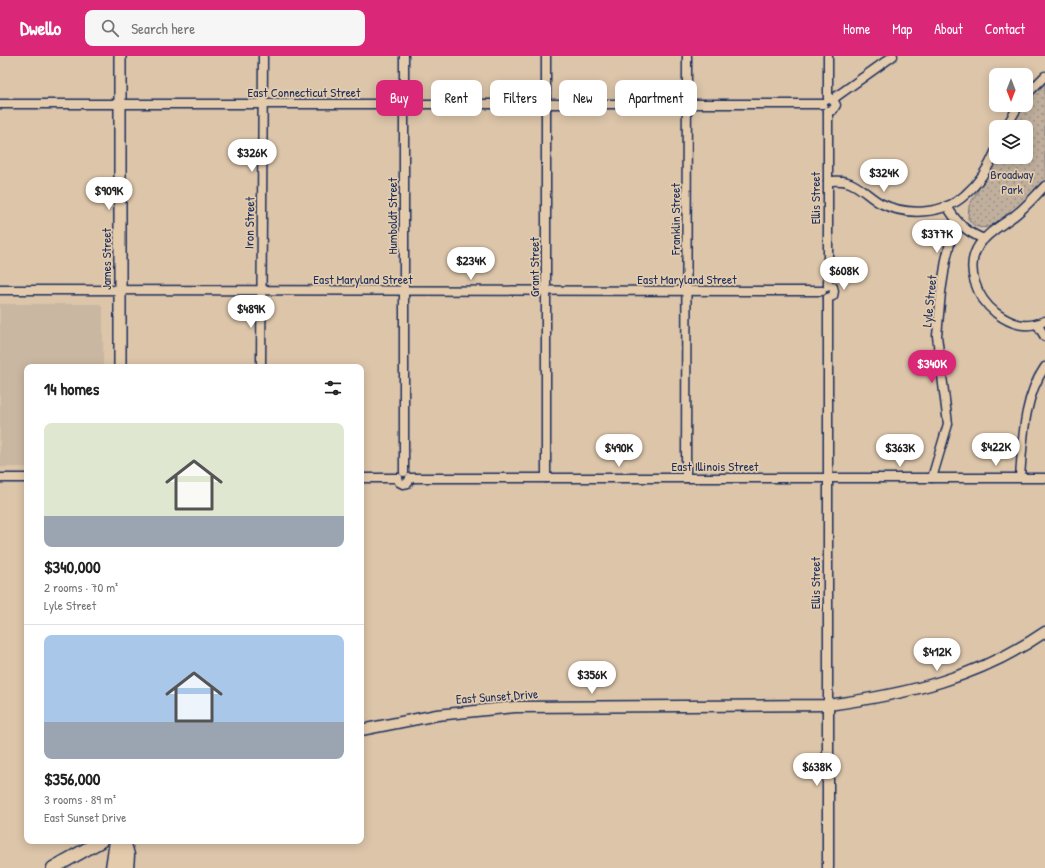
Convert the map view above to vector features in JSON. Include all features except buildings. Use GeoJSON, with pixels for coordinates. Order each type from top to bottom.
{"type":"FeatureCollection","features":[{"type":"Feature","properties":{"kind":"highway"},"geometry":{"type":"LineString","coordinates":[[113,868],[117,844]]}},
{"type":"Feature","properties":{"kind":"highway"},"geometry":{"type":"LineString","coordinates":[[124,844],[127,855],[126,868]]}},
{"type":"Feature","properties":{"kind":"main road","name":"James Street"},"geometry":{"type":"LineString","coordinates":[[120,56],[120,364]]}},
{"type":"Feature","properties":{"kind":"main road"},"geometry":{"type":"LineString","coordinates":[[53,868],[96,844]]}},
{"type":"Feature","properties":{"kind":"street","name":"Iron Street"},"geometry":{"type":"LineString","coordinates":[[261,364],[263,56]]}},
{"type":"Feature","properties":{"kind":"street","name":"Humboldt Street"},"geometry":{"type":"LineString","coordinates":[[404,56],[404,80]]}},
{"type":"Feature","properties":{"kind":"street","name":"Grant Street"},"geometry":{"type":"LineString","coordinates":[[546,56],[546,80]]}},
{"type":"Feature","properties":{"kind":"street","name":"Franklin Street"},"geometry":{"type":"LineString","coordinates":[[687,56],[687,80]]}},
{"type":"Feature","properties":{"kind":"street","name":"Ellis Street"},"geometry":{"type":"LineString","coordinates":[[828,56],[828,181],[825,288],[823,295],[828,298],[828,868]]}},
{"type":"Feature","properties":{"kind":"street"},"geometry":{"type":"LineString","coordinates":[[828,103],[893,56]]}},
{"type":"Feature","properties":{"kind":"street"},"geometry":{"type":"LineString","coordinates":[[1033,88],[1045,76]]}},
{"type":"Feature","properties":{"kind":"street","name":"East Connecticut Street"},"geometry":{"type":"LineString","coordinates":[[697,104],[828,103]]}},
{"type":"Feature","properties":{"kind":"street","name":"East Connecticut Street"},"geometry":{"type":"LineString","coordinates":[[0,104],[376,104]]}},
{"type":"Feature","properties":{"kind":"street","name":"East Connecticut Street"},"geometry":{"type":"LineString","coordinates":[[423,104],[490,104]]}},
{"type":"Feature","properties":{"kind":"street","name":"East Connecticut Street"},"geometry":{"type":"LineString","coordinates":[[551,104],[615,104]]}},
{"type":"Feature","properties":{"kind":"street","name":"Humboldt Street"},"geometry":{"type":"LineString","coordinates":[[404,116],[404,291],[407,475]]}},
{"type":"Feature","properties":{"kind":"street","name":"Grant Street"},"geometry":{"type":"LineString","coordinates":[[546,116],[546,478]]}},
{"type":"Feature","properties":{"kind":"street","name":"Franklin Street"},"geometry":{"type":"LineString","coordinates":[[686,478],[687,116]]}},
{"type":"Feature","properties":{"kind":"street"},"geometry":{"type":"LineString","coordinates":[[828,181],[847,182],[881,203],[905,211],[925,211],[947,206],[958,200],[973,188],[989,164]]}},
{"type":"Feature","properties":{"kind":"street"},"geometry":{"type":"LineString","coordinates":[[1045,186],[1025,206],[984,239],[976,250],[972,268],[974,282],[981,295],[995,312],[1005,319],[1022,325],[1037,324],[1045,321]]}},
{"type":"Feature","properties":{"kind":"street"},"geometry":{"type":"LineString","coordinates":[[947,206],[957,222],[969,232],[984,239]]}},
{"type":"Feature","properties":{"kind":"street","name":"Lyle Street"},"geometry":{"type":"LineString","coordinates":[[932,478],[948,424],[938,347],[938,329],[941,292],[946,260],[957,222]]}},
{"type":"Feature","properties":{"kind":"street","name":"East Maryland Street"},"geometry":{"type":"LineString","coordinates":[[0,290],[686,291],[825,288]]}},
{"type":"Feature","properties":{"kind":"street"},"geometry":{"type":"LineString","coordinates":[[1037,324],[1045,337]]}},
{"type":"Feature","properties":{"kind":"street"},"geometry":{"type":"LineString","coordinates":[[1020,478],[1028,410],[1033,389],[1045,367]]}},
{"type":"Feature","properties":{"kind":"street","name":"East Illinois Street"},"geometry":{"type":"LineString","coordinates":[[364,478],[398,478],[400,483],[403,484],[408,483],[407,475],[546,478],[1045,478]]}},
{"type":"Feature","properties":{"kind":"street"},"geometry":{"type":"LineString","coordinates":[[0,478],[24,478]]}},
{"type":"Feature","properties":{"kind":"street","name":"East Sunset Drive"},"geometry":{"type":"LineString","coordinates":[[364,729],[437,715],[515,708],[828,705],[897,694],[954,678],[985,666],[1011,653],[1045,632]]}},
{"type":"Feature","properties":{"kind":"shaded area"},"geometry":{"type":"Polygon","coordinates":[[[0,304],[100,304],[103,309],[103,364],[24,364],[24,467],[0,467],[0,304]]]}},
{"type":"Feature","properties":{"kind":"green space","name":"Broadway Park"},"geometry":{"type":"Polygon","coordinates":[[[1045,81],[1045,182],[1030,198],[1008,217],[996,224],[985,227],[975,226],[968,218],[969,206],[993,164],[1033,164],[1033,120],[1015,120],[1020,112],[1033,112],[1033,93],[1045,81]]]}}]}
